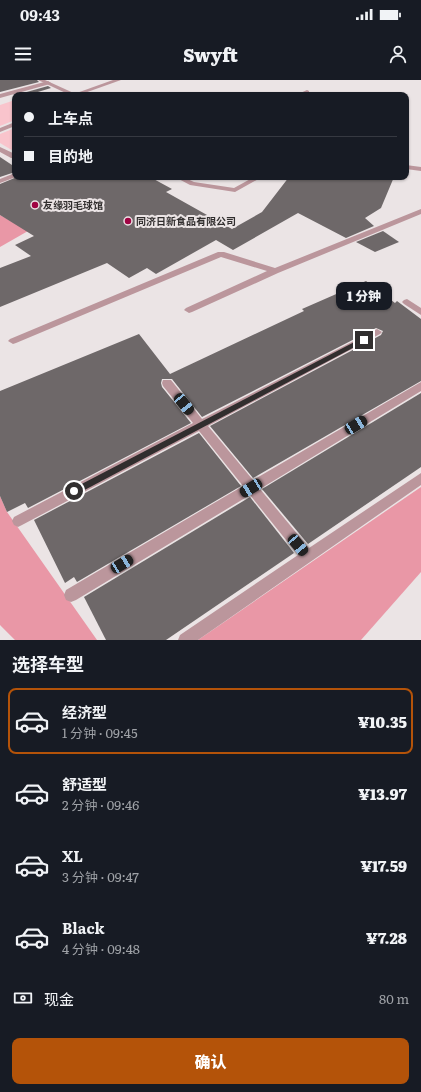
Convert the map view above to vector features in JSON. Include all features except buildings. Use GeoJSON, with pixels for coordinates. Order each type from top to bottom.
{"type":"FeatureCollection","features":[{"type":"Feature","properties":{"kind":"street"},"geometry":{"type":"LineString","coordinates":[[41,80],[68,92]]}},
{"type":"Feature","properties":{"kind":"street"},"geometry":{"type":"LineString","coordinates":[[83,92],[118,80]]}},
{"type":"Feature","properties":{"kind":"street"},"geometry":{"type":"LineString","coordinates":[[15,92],[48,83]]}},
{"type":"Feature","properties":{"kind":"street"},"geometry":{"type":"LineString","coordinates":[[0,96],[12,93]]}},
{"type":"Feature","properties":{"kind":"street"},"geometry":{"type":"LineString","coordinates":[[0,130],[12,125]]}},
{"type":"Feature","properties":{"kind":"street"},"geometry":{"type":"LineString","coordinates":[[0,149],[12,156]]}},
{"type":"Feature","properties":{"kind":"street"},"geometry":{"type":"LineString","coordinates":[[409,167],[421,169]]}},
{"type":"Feature","properties":{"kind":"street"},"geometry":{"type":"LineString","coordinates":[[0,181],[12,176]]}},
{"type":"Feature","properties":{"kind":"street"},"geometry":{"type":"LineString","coordinates":[[184,180],[192,184],[235,190],[253,180]]}},
{"type":"Feature","properties":{"kind":"street"},"geometry":{"type":"LineString","coordinates":[[189,310],[275,271],[421,211]]}},
{"type":"Feature","properties":{"kind":"street"},"geometry":{"type":"LineString","coordinates":[[13,341],[221,254],[275,271]]}},
{"type":"Feature","properties":{"kind":"street"},"geometry":{"type":"LineString","coordinates":[[407,302],[421,312]]}},
{"type":"Feature","properties":{"kind":"street"},"geometry":{"type":"LineString","coordinates":[[18,521],[377,332]]}},
{"type":"Feature","properties":{"kind":"street"},"geometry":{"type":"LineString","coordinates":[[167,383],[251,488],[308,556]]}},
{"type":"Feature","properties":{"kind":"street"},"geometry":{"type":"LineString","coordinates":[[70,595],[421,386]]}},
{"type":"Feature","properties":{"kind":"street"},"geometry":{"type":"LineString","coordinates":[[185,640],[421,478]]}},
{"type":"Feature","properties":{"kind":"shaded area"},"geometry":{"type":"Polygon","coordinates":[[[12,101],[12,121],[0,126],[0,105],[12,101]]]}},
{"type":"Feature","properties":{"kind":"shaded area"},"geometry":{"type":"Polygon","coordinates":[[[12,129],[12,150],[0,143],[0,134],[12,129]]]}},
{"type":"Feature","properties":{"kind":"shaded area"},"geometry":{"type":"Polygon","coordinates":[[[0,215],[28,231],[0,247],[0,215]]]}},
{"type":"Feature","properties":{"kind":"shaded area"},"geometry":{"type":"Polygon","coordinates":[[[421,487],[421,572],[361,640],[198,640],[421,487]]]}},
{"type":"Feature","properties":{"kind":"shaded area"},"geometry":{"type":"Polygon","coordinates":[[[0,496],[7,512],[97,640],[15,640],[0,625],[0,496]]]}},
{"type":"Feature","properties":{"kind":"place","name":"友缘羽毛球馆"},"geometry":{"type":"Point","coordinates":[35,205]}},
{"type":"Feature","properties":{"kind":"place","name":"同济日新食品有限公司"},"geometry":{"type":"Point","coordinates":[128,221]}},
{"type":"Feature","properties":{"kind":"route"},"geometry":{"type":"LineString","coordinates":[[74,491],[364,340]]}}]}
